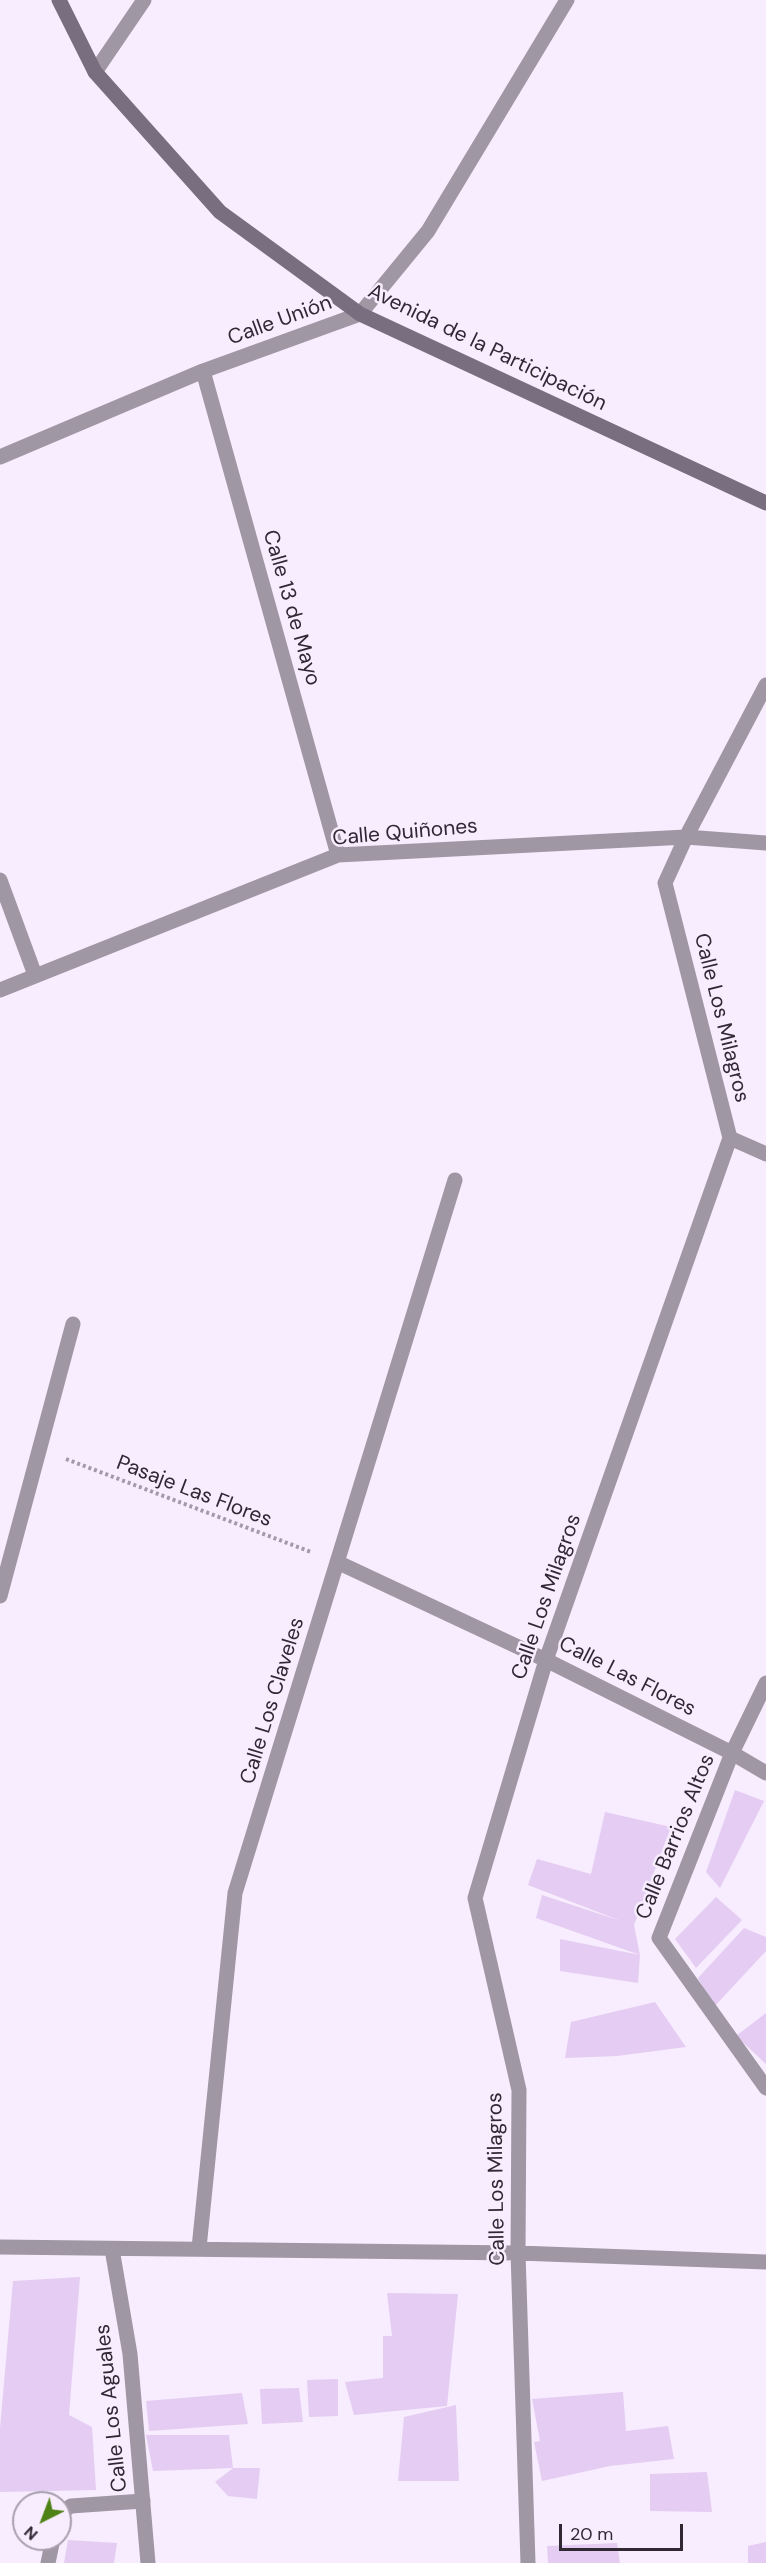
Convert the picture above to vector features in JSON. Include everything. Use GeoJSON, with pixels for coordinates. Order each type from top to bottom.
{"type":"FeatureCollection","features":[{"type":"Feature","properties":{"kind":"main road","name":"Avenida de la Participación"},"geometry":{"type":"LineString","coordinates":[[59,0],[95,72],[220,212],[360,314],[766,503]]}},
{"type":"Feature","properties":{"kind":"street"},"geometry":{"type":"LineString","coordinates":[[95,72],[144,0]]}},
{"type":"Feature","properties":{"kind":"street","name":"Calle Unión"},"geometry":{"type":"LineString","coordinates":[[0,457],[203,371],[360,314],[428,231],[567,0]]}},
{"type":"Feature","properties":{"kind":"street","name":"Calle 13 de Mayo"},"geometry":{"type":"LineString","coordinates":[[203,371],[338,855]]}},
{"type":"Feature","properties":{"kind":"street","name":"Calle Los Milagros"},"geometry":{"type":"LineString","coordinates":[[528,2563],[518,2253],[519,2090],[475,1898],[546,1660],[730,1138],[665,883],[686,837],[766,685]]}},
{"type":"Feature","properties":{"kind":"street","name":"Calle Quiñones"},"geometry":{"type":"LineString","coordinates":[[0,990],[338,855],[686,837],[766,843]]}},
{"type":"Feature","properties":{"kind":"street"},"geometry":{"type":"LineString","coordinates":[[0,880],[35,975]]}},
{"type":"Feature","properties":{"kind":"street"},"geometry":{"type":"LineString","coordinates":[[730,1138],[766,1154]]}},
{"type":"Feature","properties":{"kind":"street","name":"Calle Los Claveles"},"geometry":{"type":"LineString","coordinates":[[199,2248],[236,1893],[455,1180]]}},
{"type":"Feature","properties":{"kind":"street"},"geometry":{"type":"LineString","coordinates":[[0,1596],[73,1324]]}},
{"type":"Feature","properties":{"kind":"street","name":"Calle Las Flores"},"geometry":{"type":"LineString","coordinates":[[337,1562],[546,1660],[766,1773]]}},
{"type":"Feature","properties":{"kind":"street","name":"Calle Barrios Altos"},"geometry":{"type":"LineString","coordinates":[[766,1683],[732,1754],[659,1938],[766,2088]]}},
{"type":"Feature","properties":{"kind":"street"},"geometry":{"type":"LineString","coordinates":[[0,2247],[518,2253],[766,2262]]}},
{"type":"Feature","properties":{"kind":"street","name":"Calle Los Aguales"},"geometry":{"type":"LineString","coordinates":[[112,2249],[130,2354],[148,2563]]}},
{"type":"Feature","properties":{"kind":"street"},"geometry":{"type":"LineString","coordinates":[[72,2506],[143,2501]]}},
{"type":"Feature","properties":{"kind":"path","name":"Pasaje Las Flores"},"geometry":{"type":"LineString","coordinates":[[40,1449],[337,1562]]}},
{"type":"Feature","properties":{"kind":"building"},"geometry":{"type":"Polygon","coordinates":[[[735,1790],[764,1801],[720,1888],[706,1872],[735,1790]]]}},
{"type":"Feature","properties":{"kind":"building"},"geometry":{"type":"Polygon","coordinates":[[[605,1812],[671,1827],[634,1925],[640,1955],[536,1918],[542,1895],[621,1921],[528,1885],[537,1859],[591,1874],[605,1812]]]}},
{"type":"Feature","properties":{"kind":"building"},"geometry":{"type":"Polygon","coordinates":[[[716,1897],[742,1920],[696,1968],[675,1939],[716,1897]]]}},
{"type":"Feature","properties":{"kind":"building"},"geometry":{"type":"Polygon","coordinates":[[[744,1928],[766,1937],[766,1951],[714,2007],[698,1978],[744,1928]]]}},
{"type":"Feature","properties":{"kind":"building"},"geometry":{"type":"Polygon","coordinates":[[[560,1939],[640,1955],[638,1983],[560,1971],[560,1939]]]}},
{"type":"Feature","properties":{"kind":"building"},"geometry":{"type":"Polygon","coordinates":[[[655,2002],[686,2047],[617,2056],[565,2058],[571,2022],[655,2002]]]}},
{"type":"Feature","properties":{"kind":"building"},"geometry":{"type":"Polygon","coordinates":[[[766,2013],[766,2064],[736,2036],[766,2013]]]}},
{"type":"Feature","properties":{"kind":"building"},"geometry":{"type":"Polygon","coordinates":[[[80,2277],[69,2415],[92,2427],[96,2490],[0,2492],[0,2428],[13,2281],[80,2277]]]}},
{"type":"Feature","properties":{"kind":"building"},"geometry":{"type":"Polygon","coordinates":[[[387,2293],[458,2294],[447,2406],[354,2415],[345,2382],[383,2378],[383,2336],[392,2336],[387,2293]]]}},
{"type":"Feature","properties":{"kind":"building"},"geometry":{"type":"Polygon","coordinates":[[[338,2379],[338,2416],[309,2417],[307,2380],[338,2379]]]}},
{"type":"Feature","properties":{"kind":"building"},"geometry":{"type":"Polygon","coordinates":[[[299,2388],[303,2422],[262,2424],[260,2389],[299,2388]]]}},
{"type":"Feature","properties":{"kind":"building"},"geometry":{"type":"Polygon","coordinates":[[[623,2392],[626,2431],[668,2426],[674,2459],[610,2466],[542,2481],[534,2442],[540,2441],[532,2399],[623,2392]]]}},
{"type":"Feature","properties":{"kind":"building"},"geometry":{"type":"Polygon","coordinates":[[[242,2393],[248,2424],[149,2431],[146,2401],[242,2393]]]}},
{"type":"Feature","properties":{"kind":"building"},"geometry":{"type":"Polygon","coordinates":[[[456,2405],[459,2481],[398,2481],[404,2417],[456,2405]]]}},
{"type":"Feature","properties":{"kind":"building"},"geometry":{"type":"Polygon","coordinates":[[[146,2435],[229,2435],[233,2468],[153,2471],[146,2435]]]}},
{"type":"Feature","properties":{"kind":"building"},"geometry":{"type":"Polygon","coordinates":[[[233,2468],[260,2468],[257,2499],[228,2496],[215,2482],[233,2468]]]}},
{"type":"Feature","properties":{"kind":"building"},"geometry":{"type":"Polygon","coordinates":[[[707,2472],[712,2512],[650,2511],[650,2474],[707,2472]]]}},
{"type":"Feature","properties":{"kind":"building"},"geometry":{"type":"Polygon","coordinates":[[[72,2540],[117,2543],[114,2563],[64,2563],[66,2551],[72,2551],[72,2540]]]}},
{"type":"Feature","properties":{"kind":"building"},"geometry":{"type":"Polygon","coordinates":[[[766,2542],[766,2563],[748,2563],[748,2546],[766,2542]]]}},
{"type":"Feature","properties":{"kind":"building"},"geometry":{"type":"Polygon","coordinates":[[[617,2543],[620,2563],[548,2563],[547,2546],[617,2543]]]}}]}
